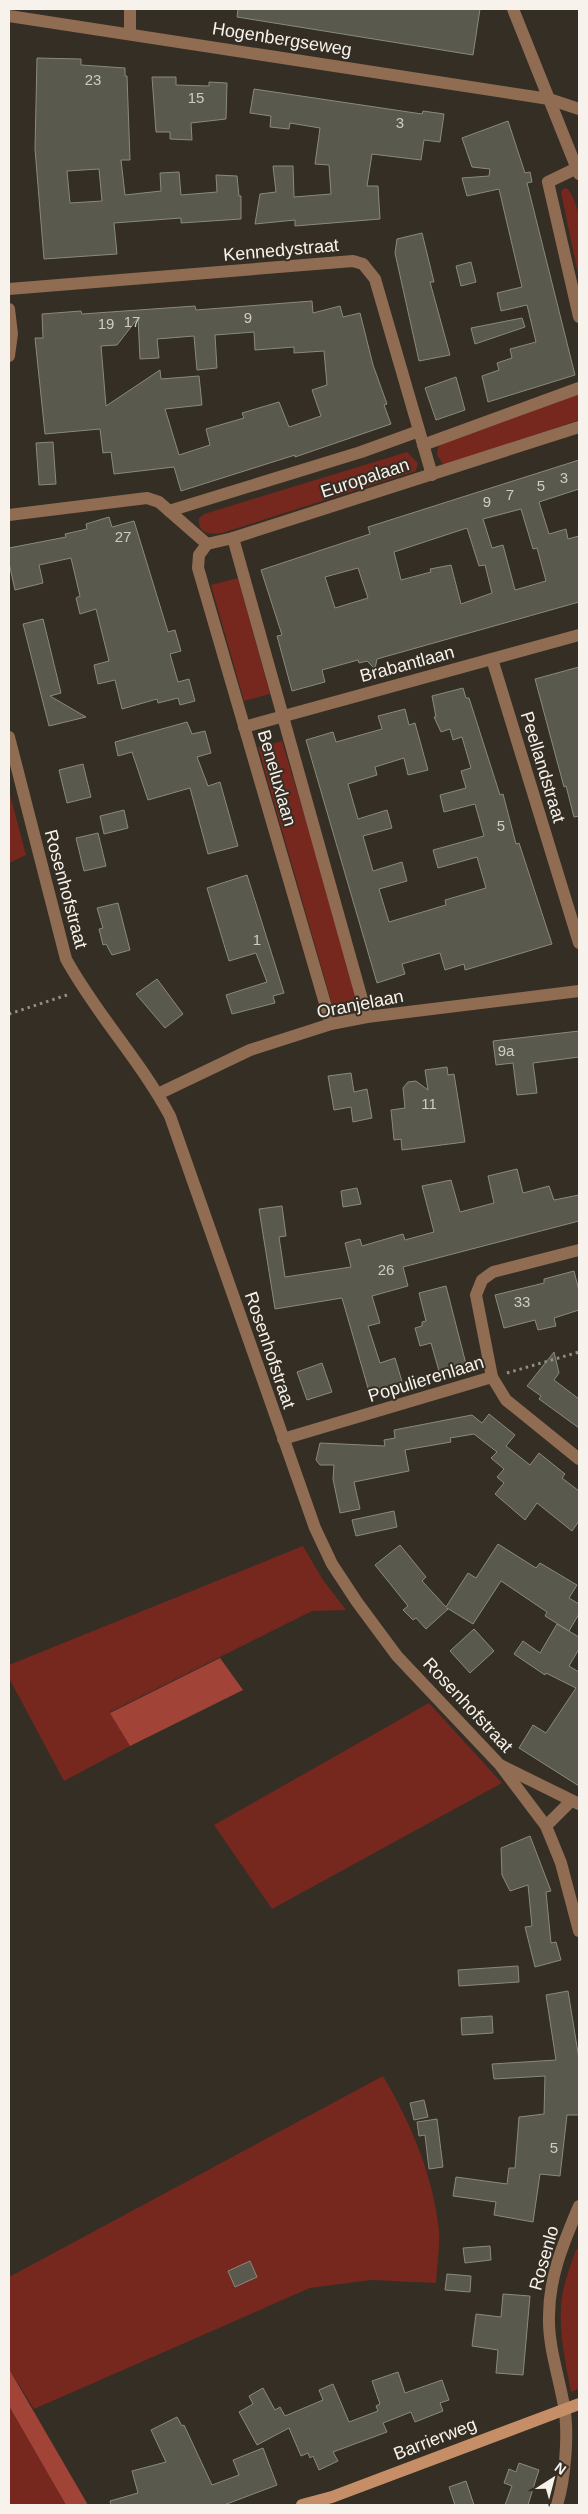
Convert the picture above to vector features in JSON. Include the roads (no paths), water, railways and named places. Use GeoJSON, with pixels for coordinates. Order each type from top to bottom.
{"type":"FeatureCollection","features":[{"type":"Feature","properties":{"kind":"street"},"geometry":{"type":"LineString","coordinates":[[130,9],[130,33]]}},
{"type":"Feature","properties":{"kind":"street"},"geometry":{"type":"LineString","coordinates":[[512,9],[578,171],[548,182],[579,316]]}},
{"type":"Feature","properties":{"kind":"street","name":"Hogenbergseweg"},"geometry":{"type":"LineString","coordinates":[[9,16],[130,33],[549,99],[579,109]]}},
{"type":"Feature","properties":{"kind":"street","name":"Kennedystraat"},"geometry":{"type":"LineString","coordinates":[[9,289],[354,261],[363,264],[375,279],[432,475]]}},
{"type":"Feature","properties":{"kind":"street"},"geometry":{"type":"LineString","coordinates":[[9,309],[12,334],[9,356]]}},
{"type":"Feature","properties":{"kind":"street","name":"Europalaan"},"geometry":{"type":"LineString","coordinates":[[423,445],[579,388]]}},
{"type":"Feature","properties":{"kind":"street","name":"Europalaan"},"geometry":{"type":"LineString","coordinates":[[207,544],[233,538],[579,427]]}},
{"type":"Feature","properties":{"kind":"street","name":"Europalaan"},"geometry":{"type":"LineString","coordinates":[[170,511],[361,452],[419,431]]}},
{"type":"Feature","properties":{"kind":"street"},"geometry":{"type":"LineString","coordinates":[[9,515],[146,498],[159,502],[207,544]]}},
{"type":"Feature","properties":{"kind":"street","name":"Beneluxlaan"},"geometry":{"type":"LineString","coordinates":[[233,538],[367,1017]]}},
{"type":"Feature","properties":{"kind":"street","name":"Beneluxlaan"},"geometry":{"type":"LineString","coordinates":[[207,544],[199,556],[198,568],[332,1024]]}},
{"type":"Feature","properties":{"kind":"street","name":"Brabantlaan"},"geometry":{"type":"LineString","coordinates":[[244,727],[579,635]]}},
{"type":"Feature","properties":{"kind":"street","name":"Peellandstraat"},"geometry":{"type":"LineString","coordinates":[[492,659],[579,943]]}},
{"type":"Feature","properties":{"kind":"street","name":"Rosenhofstraat"},"geometry":{"type":"LineString","coordinates":[[9,737],[56,928],[66,959],[82,988],[158,1094],[170,1116],[315,1528],[332,1564],[357,1602],[397,1656],[500,1765],[546,1826],[561,1863],[579,1931]]}},
{"type":"Feature","properties":{"kind":"street","name":"Oranjelaan"},"geometry":{"type":"LineString","coordinates":[[158,1094],[250,1050],[332,1024],[367,1017],[579,991]]}},
{"type":"Feature","properties":{"kind":"street"},"geometry":{"type":"LineString","coordinates":[[579,1250],[493,1272],[482,1280],[476,1295],[492,1377],[506,1400],[579,1459]]}},
{"type":"Feature","properties":{"kind":"street","name":"Populierenlaan"},"geometry":{"type":"LineString","coordinates":[[283,1439],[492,1377]]}},
{"type":"Feature","properties":{"kind":"street"},"geometry":{"type":"LineString","coordinates":[[500,1765],[575,1803],[546,1826]]}},
{"type":"Feature","properties":{"kind":"street","name":"Rosenlo"},"geometry":{"type":"LineString","coordinates":[[557,2505],[565,2468],[565,2409],[548,2318],[551,2285],[560,2251],[579,2206]]}},
{"type":"Feature","properties":{"kind":"street","name":"Barrierweg"},"geometry":{"type":"LineString","coordinates":[[302,2505],[332,2497],[579,2404]]}}]}
